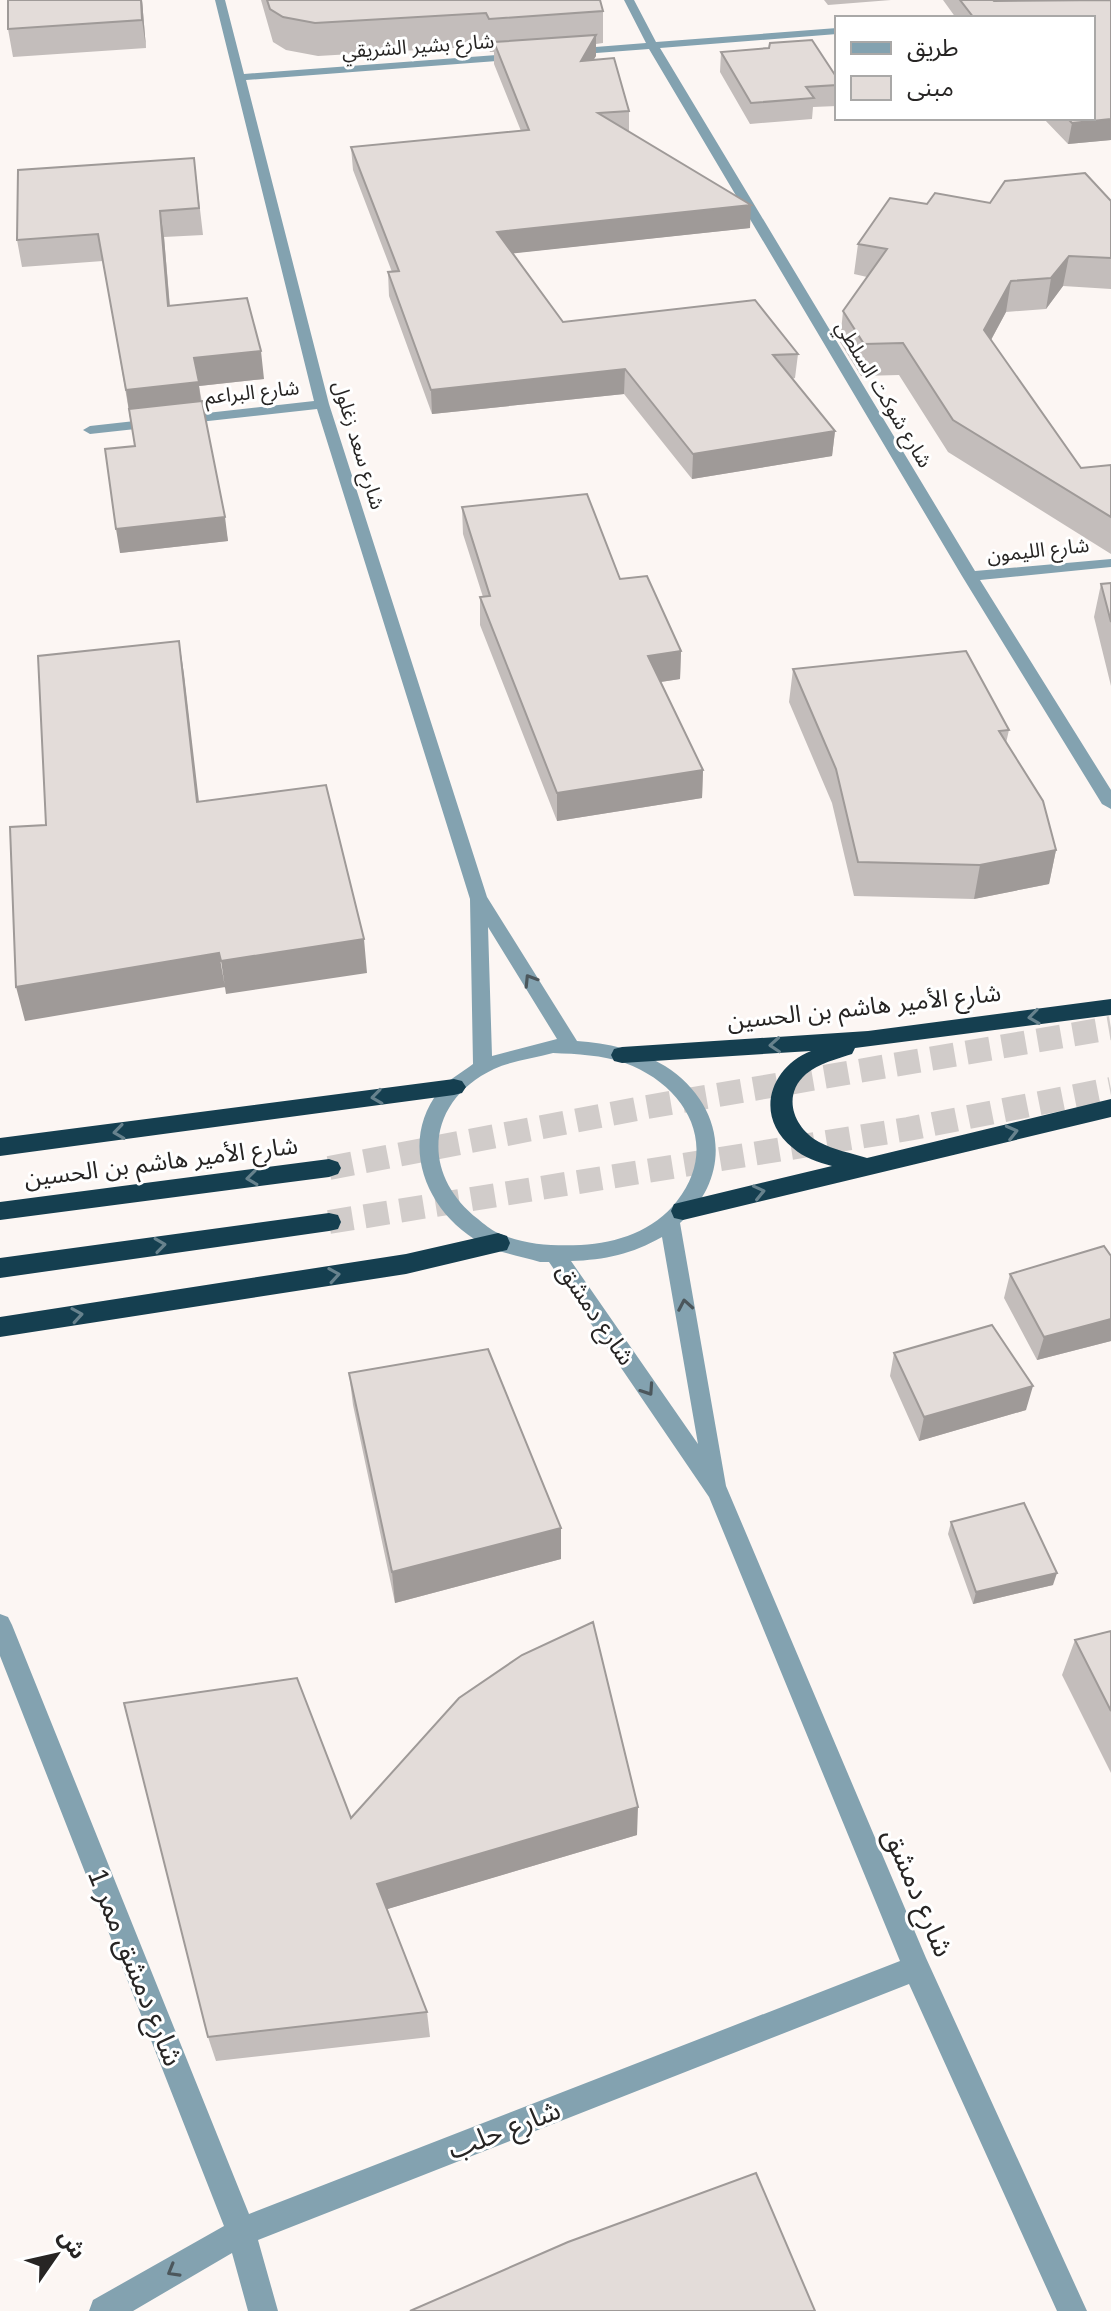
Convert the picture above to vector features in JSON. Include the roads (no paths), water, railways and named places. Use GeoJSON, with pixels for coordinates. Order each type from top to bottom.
{"type":"FeatureCollection","features":[{"type":"Feature","properties":{"kind":"highway","name":"شارع الأمير هاشم بن الحسين"},"geometry":{"type":"LineString","coordinates":[[622,1055],[868,1039],[1111,1007]]}},
{"type":"Feature","properties":{"kind":"highway"},"geometry":{"type":"LineString","coordinates":[[867,1167],[824,1155],[806,1146],[783,1120],[779,1105],[788,1078],[800,1067],[868,1039]]}},
{"type":"Feature","properties":{"kind":"highway"},"geometry":{"type":"LineString","coordinates":[[0,1147],[454,1087]]}},
{"type":"Feature","properties":{"kind":"highway"},"geometry":{"type":"LineString","coordinates":[[677,1217],[1111,1108]]}},
{"type":"Feature","properties":{"kind":"highway","name":"شارع الأمير هاشم بن الحسين"},"geometry":{"type":"LineString","coordinates":[[0,1211],[329,1168]]}},
{"type":"Feature","properties":{"kind":"highway"},"geometry":{"type":"LineString","coordinates":[[0,1268],[329,1222]]}},
{"type":"Feature","properties":{"kind":"highway"},"geometry":{"type":"LineString","coordinates":[[0,1327],[406,1264],[498,1243]]}},
{"type":"Feature","properties":{"kind":"street","name":"شارع سعد زغلول"},"geometry":{"type":"LineString","coordinates":[[220,0],[322,404],[478,897],[571,1047]]}},
{"type":"Feature","properties":{"kind":"street","name":"شارع شوكت السلطي"},"geometry":{"type":"LineString","coordinates":[[629,0],[653,46],[970,576],[1111,804]]}},
{"type":"Feature","properties":{"kind":"street"},"geometry":{"type":"LineString","coordinates":[[558,53],[835,31]]}},
{"type":"Feature","properties":{"kind":"street","name":"شارع بشير الشريقي"},"geometry":{"type":"LineString","coordinates":[[241,77],[542,54]]}},
{"type":"Feature","properties":{"kind":"street","name":"شارع البراعم"},"geometry":{"type":"LineString","coordinates":[[90,430],[322,404]]}},
{"type":"Feature","properties":{"kind":"street","name":"شارع الليمون"},"geometry":{"type":"LineString","coordinates":[[970,576],[1111,563]]}},
{"type":"Feature","properties":{"kind":"street","name":"شارع سعد زغلول"},"geometry":{"type":"LineString","coordinates":[[478,897],[483,1066]]}},
{"type":"Feature","properties":{"kind":"street"},"geometry":{"type":"LineString","coordinates":[[571,1047],[622,1055],[672,1081],[694,1106],[701,1121],[706,1136],[706,1167],[702,1182],[677,1217],[651,1235],[606,1252],[556,1256],[498,1243],[480,1234],[452,1212],[433,1185],[425,1156],[428,1126],[443,1099],[454,1087],[483,1066],[517,1052],[571,1047]]}},
{"type":"Feature","properties":{"kind":"street","name":"شارع دمشق"},"geometry":{"type":"LineString","coordinates":[[677,1217],[718,1492]]}},
{"type":"Feature","properties":{"kind":"street","name":"شارع دمشق"},"geometry":{"type":"LineString","coordinates":[[556,1256],[718,1492],[916,1968],[1072,2311]]}},
{"type":"Feature","properties":{"kind":"street","name":"شارع دمشق ممر 1"},"geometry":{"type":"LineString","coordinates":[[0,1625],[241,2232],[263,2311]]}},
{"type":"Feature","properties":{"kind":"street","name":"شارع حلب"},"geometry":{"type":"LineString","coordinates":[[104,2311],[241,2232],[916,1968]]}},
{"type":"Feature","properties":{"kind":"tunnel"},"geometry":{"type":"LineString","coordinates":[[329,1168],[647,1107],[1111,1028]]}},
{"type":"Feature","properties":{"kind":"tunnel"},"geometry":{"type":"LineString","coordinates":[[329,1222],[908,1129],[1111,1089]]}}]}
